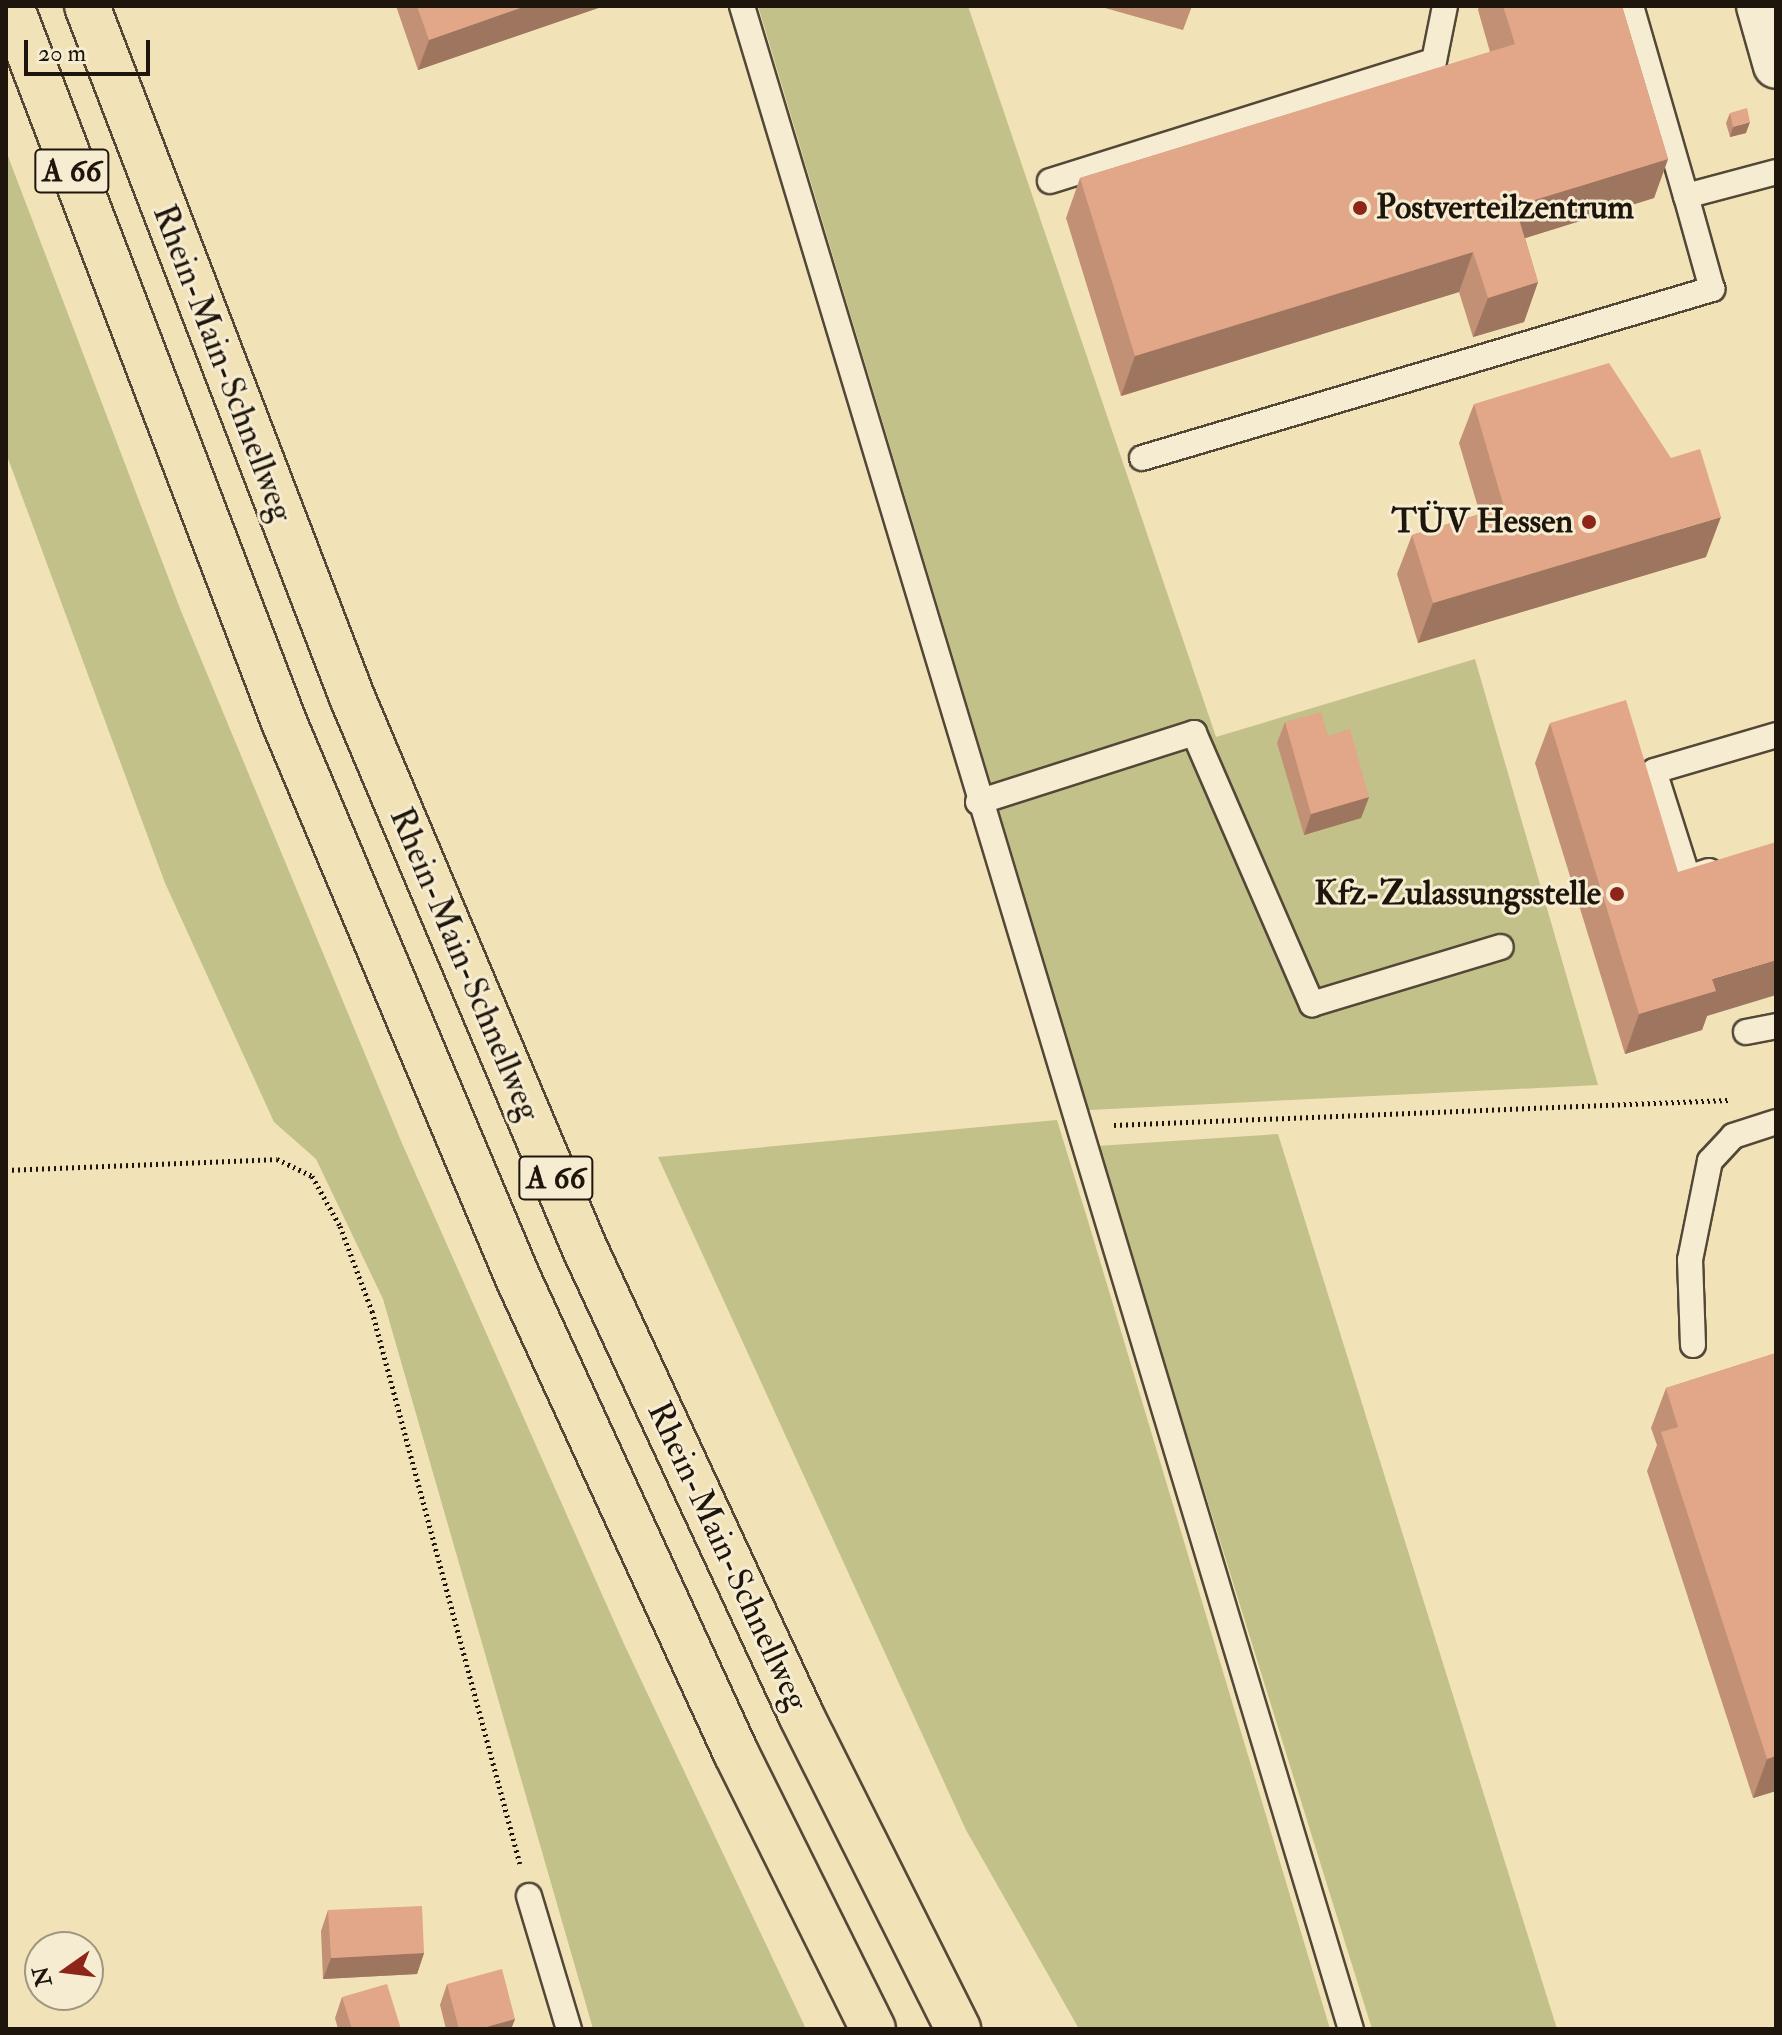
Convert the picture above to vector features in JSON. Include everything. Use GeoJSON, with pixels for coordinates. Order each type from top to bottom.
{"type":"FeatureCollection","features":[{"type":"Feature","properties":{"kind":"highway","name":"A 66"},"geometry":{"type":"LineString","coordinates":[[11,6],[284,722],[518,1278],[736,1753],[873,2029]]}},
{"type":"Feature","properties":{"kind":"highway","name":"Rhein-Main-Schnellweg"},"geometry":{"type":"LineString","coordinates":[[87,6],[352,697],[585,1249],[802,1717],[958,2029]]}},
{"type":"Feature","properties":{"kind":"street"},"geometry":{"type":"LineString","coordinates":[[1759,6],[1776,66]]}},
{"type":"Feature","properties":{"kind":"lane"},"geometry":{"type":"LineString","coordinates":[[742,6],[978,802],[1351,2029]]}},
{"type":"Feature","properties":{"kind":"lane"},"geometry":{"type":"LineString","coordinates":[[1050,181],[1434,61],[1445,6]]}},
{"type":"Feature","properties":{"kind":"lane"},"geometry":{"type":"LineString","coordinates":[[1142,458],[1712,289],[1631,6]]}},
{"type":"Feature","properties":{"kind":"lane"},"geometry":{"type":"LineString","coordinates":[[1686,196],[1776,172]]}},
{"type":"Feature","properties":{"kind":"lane"},"geometry":{"type":"LineString","coordinates":[[978,802],[1194,733],[1312,1004],[1501,947]]}},
{"type":"Feature","properties":{"kind":"lane"},"geometry":{"type":"LineString","coordinates":[[1732,864],[1688,878],[1654,771],[1776,735]]}},
{"type":"Feature","properties":{"kind":"lane"},"geometry":{"type":"LineString","coordinates":[[1746,1032],[1776,1026]]}},
{"type":"Feature","properties":{"kind":"lane"},"geometry":{"type":"LineString","coordinates":[[1693,1345],[1690,1260],[1710,1161],[1733,1136],[1776,1122]]}},
{"type":"Feature","properties":{"kind":"lane"},"geometry":{"type":"LineString","coordinates":[[529,1896],[569,2029]]}},
{"type":"Feature","properties":{"kind":"path"},"geometry":{"type":"LineString","coordinates":[[1077,1127],[1744,1099]]}},
{"type":"Feature","properties":{"kind":"path"},"geometry":{"type":"LineString","coordinates":[[6,1170],[277,1159],[312,1176],[340,1226],[372,1311],[529,1896]]}},
{"type":"Feature","properties":{"kind":"shaded area"},"geometry":{"type":"Polygon","coordinates":[[[758,6],[968,6],[1216,737],[1475,659],[1598,1085],[1089,1110],[758,6]]]}},
{"type":"Feature","properties":{"kind":"shaded area"},"geometry":{"type":"Polygon","coordinates":[[[6,151],[181,611],[401,1141],[624,1644],[806,2029],[593,2029],[383,1299],[316,1159],[274,1122],[165,883],[6,453],[6,151]]]}},
{"type":"Feature","properties":{"kind":"shaded area"},"geometry":{"type":"Polygon","coordinates":[[[1057,1120],[1330,2029],[1079,2029],[966,1830],[658,1157],[1057,1120]]]}},
{"type":"Feature","properties":{"kind":"shaded area"},"geometry":{"type":"Polygon","coordinates":[[[1278,1134],[1557,2029],[1372,2029],[1097,1146],[1278,1134]]]}},
{"type":"Feature","properties":{"kind":"building"},"geometry":{"type":"Polygon","coordinates":[[[417,6],[526,6],[429,40],[417,6]]]}},
{"type":"Feature","properties":{"kind":"building","name":"Postverteilzentrum"},"geometry":{"type":"Polygon","coordinates":[[[1503,6],[1622,6],[1668,159],[1515,206],[1538,282],[1488,298],[1473,252],[1135,356],[1080,178],[1515,44],[1503,6]]]}},
{"type":"Feature","properties":{"kind":"building"},"geometry":{"type":"Polygon","coordinates":[[[1747,108],[1750,122],[1733,127],[1730,113],[1747,108]]]}},
{"type":"Feature","properties":{"kind":"building","name":"TÜV Hessen"},"geometry":{"type":"Polygon","coordinates":[[[1609,363],[1671,458],[1700,449],[1721,517],[1433,603],[1412,535],[1504,507],[1474,404],[1609,363]]]}},
{"type":"Feature","properties":{"kind":"building","name":"Kfz-Zulassungsstelle"},"geometry":{"type":"Polygon","coordinates":[[[1626,700],[1678,872],[1776,842],[1776,960],[1712,979],[1716,991],[1639,1014],[1550,723],[1626,700]]]}},
{"type":"Feature","properties":{"kind":"building"},"geometry":{"type":"Polygon","coordinates":[[[1321,712],[1328,736],[1350,729],[1369,797],[1311,814],[1285,722],[1321,712]]]}},
{"type":"Feature","properties":{"kind":"building"},"geometry":{"type":"Polygon","coordinates":[[[1776,1353],[1776,1756],[1767,1759],[1661,1432],[1678,1427],[1666,1388],[1776,1353]]]}},
{"type":"Feature","properties":{"kind":"building"},"geometry":{"type":"Polygon","coordinates":[[[422,1906],[424,1953],[331,1958],[328,1910],[422,1906]]]}},
{"type":"Feature","properties":{"kind":"building"},"geometry":{"type":"Polygon","coordinates":[[[502,1969],[515,2019],[479,2029],[459,2029],[447,1984],[502,1969]]]}},
{"type":"Feature","properties":{"kind":"building"},"geometry":{"type":"Polygon","coordinates":[[[387,1984],[401,2029],[352,2029],[342,1997],[387,1984]]]}},
{"type":"Feature","properties":{"kind":"place","name":"Postverteilzentrum"},"geometry":{"type":"Point","coordinates":[1360,208]}},
{"type":"Feature","properties":{"kind":"place","name":"TÜV Hessen"},"geometry":{"type":"Point","coordinates":[1589,522]}},
{"type":"Feature","properties":{"kind":"place","name":"Kfz-Zulassungsstelle"},"geometry":{"type":"Point","coordinates":[1617,894]}}]}
